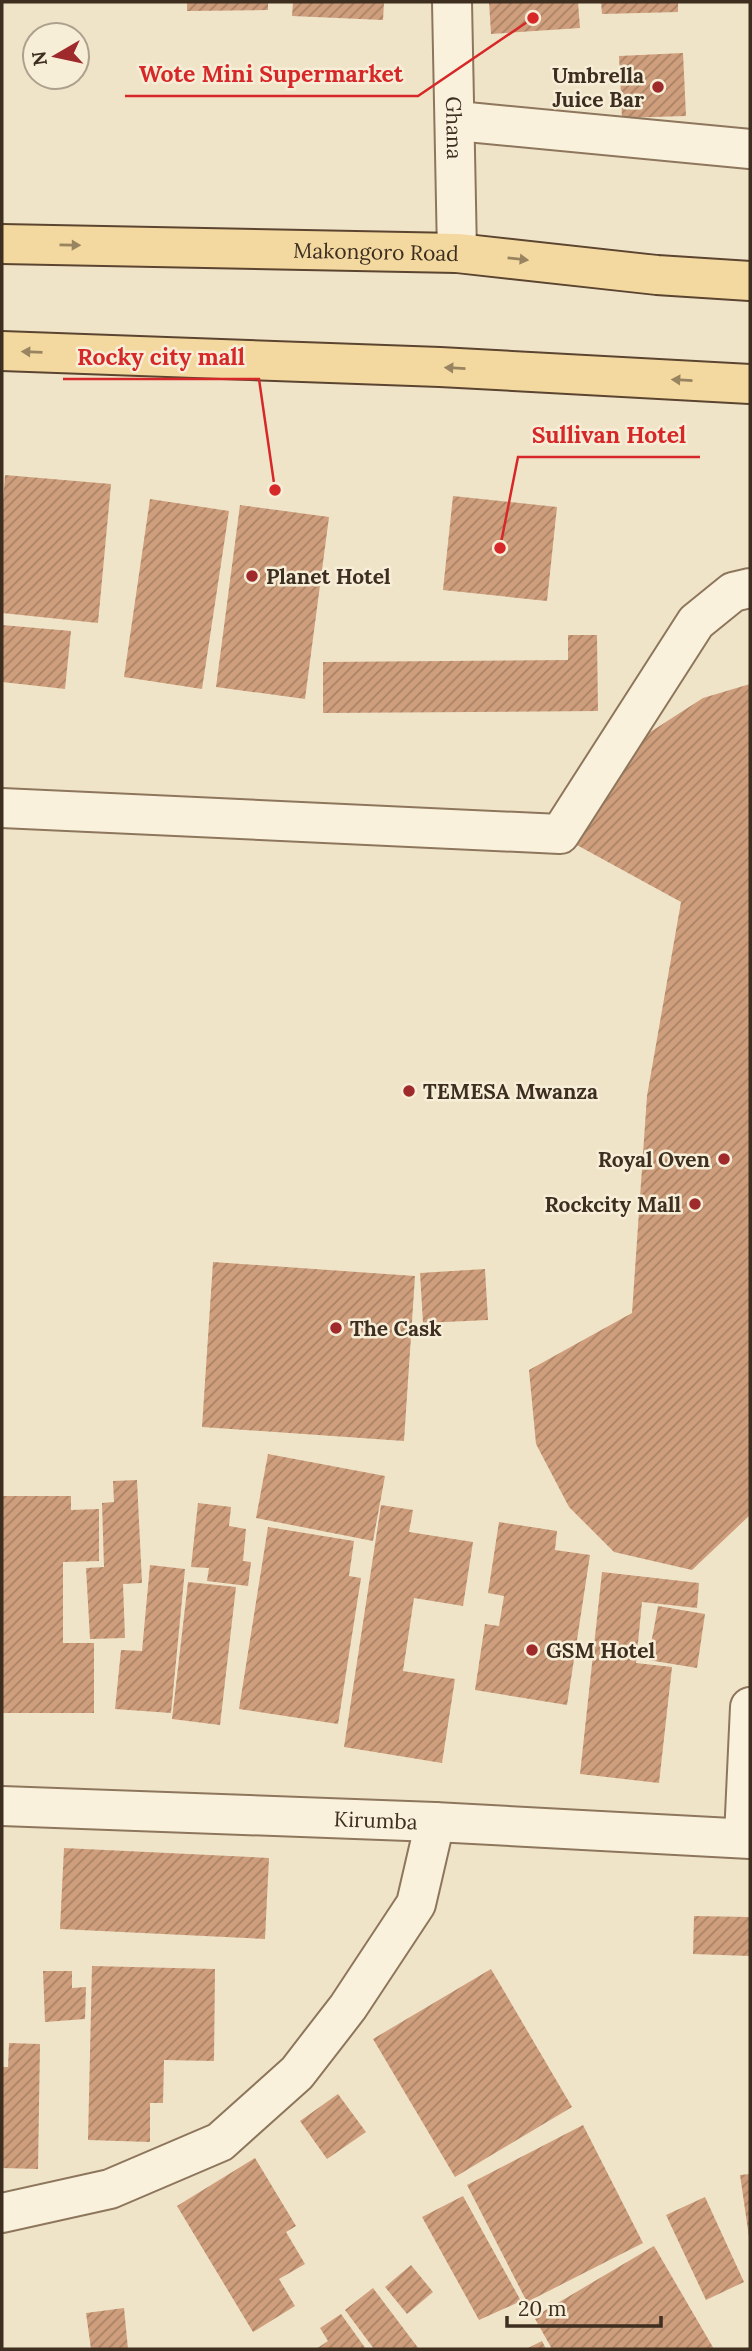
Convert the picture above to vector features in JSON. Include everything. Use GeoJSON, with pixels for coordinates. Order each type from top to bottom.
{"type":"FeatureCollection","features":[{"type":"Feature","properties":{"kind":"main road","name":"Makongoro Road"},"geometry":{"type":"LineString","coordinates":[[2,244],[457,253],[657,275],[750,281]]}},
{"type":"Feature","properties":{"kind":"main road"},"geometry":{"type":"LineString","coordinates":[[2,351],[440,367],[750,384]]}},
{"type":"Feature","properties":{"kind":"street","name":"Ghana"},"geometry":{"type":"LineString","coordinates":[[452,2],[457,121],[457,253]]}},
{"type":"Feature","properties":{"kind":"street"},"geometry":{"type":"LineString","coordinates":[[457,121],[750,149]]}},
{"type":"Feature","properties":{"kind":"street"},"geometry":{"type":"LineString","coordinates":[[2,808],[560,834],[696,622],[733,592],[750,588]]}},
{"type":"Feature","properties":{"kind":"street"},"geometry":{"type":"LineString","coordinates":[[747,1838],[750,1707]]}},
{"type":"Feature","properties":{"kind":"street","name":"Kirumba"},"geometry":{"type":"LineString","coordinates":[[2,1806],[435,1822],[747,1838]]}},
{"type":"Feature","properties":{"kind":"street"},"geometry":{"type":"LineString","coordinates":[[2,2213],[110,2189],[220,2143],[288,2082],[348,2007],[416,1904],[435,1822]]}},
{"type":"Feature","properties":{"kind":"building"},"geometry":{"type":"Polygon","coordinates":[[[187,2],[268,2],[268,10],[187,11],[187,2]]]}},
{"type":"Feature","properties":{"kind":"building"},"geometry":{"type":"Polygon","coordinates":[[[293,2],[384,2],[383,20],[292,16],[293,2]]]}},
{"type":"Feature","properties":{"kind":"building"},"geometry":{"type":"Polygon","coordinates":[[[489,2],[578,2],[580,28],[491,34],[489,2]]]}},
{"type":"Feature","properties":{"kind":"building"},"geometry":{"type":"Polygon","coordinates":[[[601,2],[678,2],[678,12],[602,14],[601,2]]]}},
{"type":"Feature","properties":{"kind":"building"},"geometry":{"type":"Polygon","coordinates":[[[683,53],[686,116],[622,118],[619,56],[683,53]]]}},
{"type":"Feature","properties":{"kind":"building"},"geometry":{"type":"Polygon","coordinates":[[[5,475],[111,484],[98,623],[2,613],[5,475]]]}},
{"type":"Feature","properties":{"kind":"building"},"geometry":{"type":"Polygon","coordinates":[[[453,496],[557,507],[547,601],[443,590],[453,496]]]}},
{"type":"Feature","properties":{"kind":"building"},"geometry":{"type":"Polygon","coordinates":[[[150,499],[229,511],[202,689],[124,677],[150,499]]]}},
{"type":"Feature","properties":{"kind":"building"},"geometry":{"type":"Polygon","coordinates":[[[240,505],[329,517],[305,699],[216,687],[240,505]]]}},
{"type":"Feature","properties":{"kind":"building"},"geometry":{"type":"Polygon","coordinates":[[[2,625],[71,631],[65,689],[2,682],[2,625]]]}},
{"type":"Feature","properties":{"kind":"building"},"geometry":{"type":"Polygon","coordinates":[[[568,635],[597,635],[598,711],[323,713],[323,662],[568,660],[568,635]]]}},
{"type":"Feature","properties":{"kind":"building","name":"Rockcity Mall"},"geometry":{"type":"Polygon","coordinates":[[[750,684],[750,1515],[692,1570],[614,1552],[569,1507],[536,1444],[529,1370],[632,1313],[647,1096],[681,902],[575,844],[627,747],[703,698],[750,684]]]}},
{"type":"Feature","properties":{"kind":"building"},"geometry":{"type":"Polygon","coordinates":[[[213,1262],[415,1276],[404,1441],[202,1427],[213,1262]]]}},
{"type":"Feature","properties":{"kind":"building"},"geometry":{"type":"Polygon","coordinates":[[[485,1269],[488,1320],[423,1323],[420,1273],[485,1269]]]}},
{"type":"Feature","properties":{"kind":"building"},"geometry":{"type":"Polygon","coordinates":[[[268,1454],[385,1476],[373,1541],[256,1518],[268,1454]]]}},
{"type":"Feature","properties":{"kind":"building"},"geometry":{"type":"Polygon","coordinates":[[[137,1480],[142,1583],[123,1584],[125,1638],[90,1639],[86,1568],[104,1567],[102,1503],[114,1502],[113,1481],[137,1480]]]}},
{"type":"Feature","properties":{"kind":"building"},"geometry":{"type":"Polygon","coordinates":[[[2,1496],[71,1496],[71,1510],[99,1509],[99,1561],[63,1562],[63,1643],[94,1643],[94,1713],[2,1713],[2,1496]]]}},
{"type":"Feature","properties":{"kind":"building"},"geometry":{"type":"Polygon","coordinates":[[[198,1503],[231,1507],[229,1526],[246,1529],[243,1561],[251,1562],[248,1586],[207,1581],[209,1568],[191,1567],[198,1503]]]}},
{"type":"Feature","properties":{"kind":"building"},"geometry":{"type":"Polygon","coordinates":[[[381,1505],[413,1510],[409,1532],[473,1542],[463,1606],[414,1598],[403,1671],[455,1679],[442,1763],[344,1747],[381,1505]]]}},
{"type":"Feature","properties":{"kind":"building"},"geometry":{"type":"Polygon","coordinates":[[[499,1522],[557,1531],[555,1550],[590,1555],[567,1705],[475,1690],[485,1624],[499,1626],[504,1596],[488,1593],[499,1522]]]}},
{"type":"Feature","properties":{"kind":"building"},"geometry":{"type":"Polygon","coordinates":[[[268,1527],[354,1541],[349,1576],[361,1578],[338,1724],[239,1709],[268,1527]]]}},
{"type":"Feature","properties":{"kind":"building"},"geometry":{"type":"Polygon","coordinates":[[[150,1565],[185,1569],[171,1713],[115,1709],[121,1650],[142,1651],[150,1565]]]}},
{"type":"Feature","properties":{"kind":"building"},"geometry":{"type":"Polygon","coordinates":[[[602,1572],[699,1583],[697,1608],[642,1602],[636,1663],[672,1667],[659,1783],[580,1774],[602,1572]]]}},
{"type":"Feature","properties":{"kind":"building"},"geometry":{"type":"Polygon","coordinates":[[[188,1582],[236,1587],[220,1725],[172,1719],[188,1582]]]}},
{"type":"Feature","properties":{"kind":"building"},"geometry":{"type":"Polygon","coordinates":[[[658,1606],[705,1614],[697,1668],[648,1660],[658,1606]]]}},
{"type":"Feature","properties":{"kind":"building"},"geometry":{"type":"Polygon","coordinates":[[[64,1848],[269,1858],[265,1939],[60,1929],[64,1848]]]}},
{"type":"Feature","properties":{"kind":"building"},"geometry":{"type":"Polygon","coordinates":[[[694,1916],[750,1917],[750,1956],[693,1954],[694,1916]]]}},
{"type":"Feature","properties":{"kind":"building"},"geometry":{"type":"Polygon","coordinates":[[[92,1966],[215,1969],[214,2061],[164,2060],[163,2103],[150,2103],[150,2142],[88,2140],[92,1966]]]}},
{"type":"Feature","properties":{"kind":"building"},"geometry":{"type":"Polygon","coordinates":[[[491,1969],[572,2107],[455,2177],[373,2039],[491,1969]]]}},
{"type":"Feature","properties":{"kind":"building"},"geometry":{"type":"Polygon","coordinates":[[[43,1971],[72,1971],[72,1988],[86,1987],[85,2019],[45,2022],[43,1971]]]}},
{"type":"Feature","properties":{"kind":"building"},"geometry":{"type":"Polygon","coordinates":[[[9,2043],[40,2044],[38,2169],[2,2168],[2,2067],[8,2067],[9,2043]]]}},
{"type":"Feature","properties":{"kind":"building"},"geometry":{"type":"Polygon","coordinates":[[[338,2094],[366,2132],[327,2159],[300,2121],[338,2094]]]}},
{"type":"Feature","properties":{"kind":"building"},"geometry":{"type":"Polygon","coordinates":[[[583,2125],[643,2243],[527,2302],[467,2185],[583,2125]]]}},
{"type":"Feature","properties":{"kind":"building"},"geometry":{"type":"Polygon","coordinates":[[[255,2158],[296,2226],[286,2232],[305,2264],[279,2279],[295,2306],[253,2332],[177,2206],[255,2158]]]}},
{"type":"Feature","properties":{"kind":"building"},"geometry":{"type":"Polygon","coordinates":[[[750,2174],[750,2237],[749,2237],[740,2175],[750,2174]]]}},
{"type":"Feature","properties":{"kind":"building"},"geometry":{"type":"Polygon","coordinates":[[[463,2196],[521,2301],[479,2320],[422,2217],[463,2196]]]}},
{"type":"Feature","properties":{"kind":"building"},"geometry":{"type":"Polygon","coordinates":[[[705,2197],[744,2282],[706,2300],[666,2215],[705,2197]]]}},
{"type":"Feature","properties":{"kind":"building"},"geometry":{"type":"Polygon","coordinates":[[[654,2246],[714,2349],[552,2349],[534,2317],[654,2246]]]}},
{"type":"Feature","properties":{"kind":"building"},"geometry":{"type":"Polygon","coordinates":[[[411,2265],[433,2292],[407,2314],[385,2287],[411,2265]]]}},
{"type":"Feature","properties":{"kind":"building"},"geometry":{"type":"Polygon","coordinates":[[[373,2288],[419,2349],[374,2349],[345,2310],[373,2288]]]}},
{"type":"Feature","properties":{"kind":"building"},"geometry":{"type":"Polygon","coordinates":[[[124,2308],[128,2349],[91,2349],[86,2313],[124,2308]]]}},
{"type":"Feature","properties":{"kind":"building"},"geometry":{"type":"Polygon","coordinates":[[[341,2314],[366,2349],[316,2349],[328,2341],[320,2328],[341,2314]]]}},
{"type":"Feature","properties":{"kind":"building"},"geometry":{"type":"Polygon","coordinates":[[[542,2341],[546,2349],[526,2349],[542,2341]]]}},
{"type":"Feature","properties":{"kind":"place","name":"Wote Mini Supermarket"},"geometry":{"type":"Point","coordinates":[533,18]}},
{"type":"Feature","properties":{"kind":"place","name":"Umbrella Juice Bar"},"geometry":{"type":"Point","coordinates":[658,87]}},
{"type":"Feature","properties":{"kind":"place","name":"Rocky city mall"},"geometry":{"type":"Point","coordinates":[275,490]}},
{"type":"Feature","properties":{"kind":"place","name":"Sullivan Hotel"},"geometry":{"type":"Point","coordinates":[500,548]}},
{"type":"Feature","properties":{"kind":"place","name":"Planet Hotel"},"geometry":{"type":"Point","coordinates":[252,576]}},
{"type":"Feature","properties":{"kind":"place","name":"TEMESA Mwanza"},"geometry":{"type":"Point","coordinates":[409,1091]}},
{"type":"Feature","properties":{"kind":"place","name":"Royal Oven"},"geometry":{"type":"Point","coordinates":[724,1159]}},
{"type":"Feature","properties":{"kind":"place","name":"Rockcity Mall"},"geometry":{"type":"Point","coordinates":[695,1204]}},
{"type":"Feature","properties":{"kind":"place","name":"The Cask"},"geometry":{"type":"Point","coordinates":[336,1328]}},
{"type":"Feature","properties":{"kind":"place","name":"GSM Hotel"},"geometry":{"type":"Point","coordinates":[532,1650]}}]}
